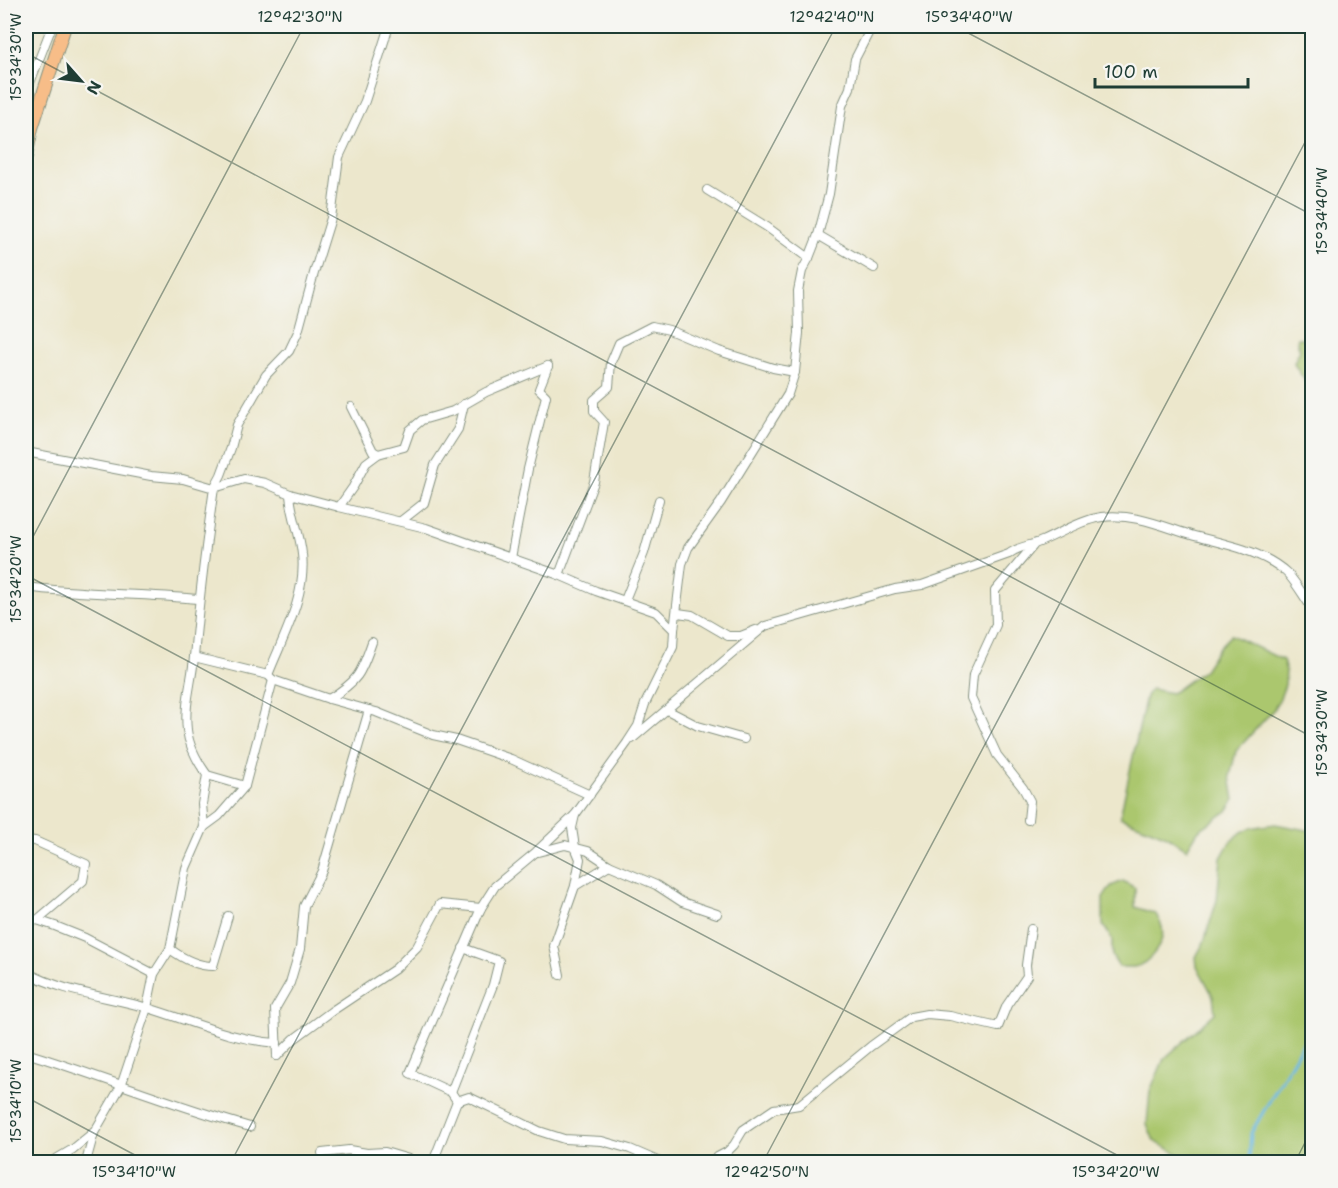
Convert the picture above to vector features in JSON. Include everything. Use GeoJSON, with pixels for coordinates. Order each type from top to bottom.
{"type":"FeatureCollection","features":[{"type":"Feature","properties":{"kind":"main road"},"geometry":{"type":"LineString","coordinates":[[26,157],[32,128],[65,26]]}},
{"type":"Feature","properties":{"kind":"street"},"geometry":{"type":"LineString","coordinates":[[26,93],[52,26]]}},
{"type":"Feature","properties":{"kind":"street"},"geometry":{"type":"LineString","coordinates":[[245,786],[207,775],[194,756],[187,732],[186,708],[194,657],[198,599],[214,488],[231,448],[237,424],[266,375],[289,351],[298,332],[331,218],[339,157],[365,101],[389,26]]}},
{"type":"Feature","properties":{"kind":"street"},"geometry":{"type":"LineString","coordinates":[[457,1101],[452,1092],[410,1073],[481,908],[495,886],[575,815],[638,726],[645,704],[673,647],[682,564],[688,548],[721,502],[788,394],[795,372],[800,333],[798,291],[802,271],[819,235],[829,194],[842,106],[850,88],[855,59],[872,26]]}},
{"type":"Feature","properties":{"kind":"street"},"geometry":{"type":"LineString","coordinates":[[707,190],[767,227],[809,258]]}},
{"type":"Feature","properties":{"kind":"street"},"geometry":{"type":"LineString","coordinates":[[819,235],[874,268]]}},
{"type":"Feature","properties":{"kind":"street"},"geometry":{"type":"LineString","coordinates":[[560,575],[594,482],[603,422],[594,411],[594,400],[609,387],[611,362],[619,343],[652,326],[669,330],[719,351],[773,368],[795,372]]}},
{"type":"Feature","properties":{"kind":"street"},"geometry":{"type":"LineString","coordinates":[[339,507],[366,464],[378,454],[404,447],[410,430],[422,420],[453,411],[486,392],[548,366],[539,388],[546,396],[528,469],[511,558]]}},
{"type":"Feature","properties":{"kind":"street"},"geometry":{"type":"LineString","coordinates":[[402,521],[424,503],[435,465],[458,429],[465,404]]}},
{"type":"Feature","properties":{"kind":"street"},"geometry":{"type":"LineString","coordinates":[[351,407],[373,451],[378,454]]}},
{"type":"Feature","properties":{"kind":"street"},"geometry":{"type":"LineString","coordinates":[[26,452],[151,476],[183,479],[214,488],[244,479],[265,483],[290,494],[402,521],[460,539],[656,612],[674,630]]}},
{"type":"Feature","properties":{"kind":"street"},"geometry":{"type":"LineString","coordinates":[[204,827],[219,816],[245,786],[271,677],[300,593],[302,553],[291,510],[290,494]]}},
{"type":"Feature","properties":{"kind":"street"},"geometry":{"type":"LineString","coordinates":[[625,600],[644,553],[659,500]]}},
{"type":"Feature","properties":{"kind":"street"},"geometry":{"type":"LineString","coordinates":[[678,613],[692,615],[728,636],[741,636],[765,626],[895,589],[922,585],[1009,554],[1014,549],[1033,546],[1088,520],[1103,517],[1140,519],[1222,542],[1263,557],[1288,574],[1312,608]]}},
{"type":"Feature","properties":{"kind":"street"},"geometry":{"type":"LineString","coordinates":[[1028,820],[1030,801],[997,754],[971,698],[974,675],[996,626],[995,591],[1033,546]]}},
{"type":"Feature","properties":{"kind":"street"},"geometry":{"type":"LineString","coordinates":[[26,587],[52,591],[153,594],[198,599]]}},
{"type":"Feature","properties":{"kind":"street"},"geometry":{"type":"LineString","coordinates":[[627,743],[765,626]]}},
{"type":"Feature","properties":{"kind":"street"},"geometry":{"type":"LineString","coordinates":[[329,699],[358,678],[372,642]]}},
{"type":"Feature","properties":{"kind":"street"},"geometry":{"type":"LineString","coordinates":[[194,657],[271,677],[329,699],[369,710],[433,735],[456,740],[511,759],[590,795]]}},
{"type":"Feature","properties":{"kind":"street"},"geometry":{"type":"LineString","coordinates":[[369,710],[322,871],[304,906],[300,949],[290,983],[276,1009],[277,1056],[294,1039],[394,969],[417,947],[440,904],[481,908]]}},
{"type":"Feature","properties":{"kind":"street"},"geometry":{"type":"LineString","coordinates":[[667,710],[698,726],[744,739]]}},
{"type":"Feature","properties":{"kind":"street"},"geometry":{"type":"LineString","coordinates":[[86,1162],[95,1131],[121,1086],[147,1008],[154,974],[170,949],[186,868],[204,827],[202,804],[207,775]]}},
{"type":"Feature","properties":{"kind":"street"},"geometry":{"type":"LineString","coordinates":[[560,975],[555,945],[575,886],[580,859],[575,847],[572,828],[575,815]]}},
{"type":"Feature","properties":{"kind":"street"},"geometry":{"type":"LineString","coordinates":[[26,840],[35,841],[86,864],[83,881],[38,920],[26,923]]}},
{"type":"Feature","properties":{"kind":"street"},"geometry":{"type":"LineString","coordinates":[[536,852],[565,846],[588,851],[609,865],[656,885],[682,902],[717,914]]}},
{"type":"Feature","properties":{"kind":"street"},"geometry":{"type":"LineString","coordinates":[[575,886],[609,865]]}},
{"type":"Feature","properties":{"kind":"street"},"geometry":{"type":"LineString","coordinates":[[170,949],[181,957],[205,966],[213,966],[228,916]]}},
{"type":"Feature","properties":{"kind":"street"},"geometry":{"type":"LineString","coordinates":[[38,920],[85,938],[154,974]]}},
{"type":"Feature","properties":{"kind":"street"},"geometry":{"type":"LineString","coordinates":[[708,1162],[727,1152],[743,1130],[774,1109],[799,1105],[871,1046],[912,1017],[927,1014],[950,1016],[998,1027],[1007,1005],[1027,975],[1026,965],[1031,929]]}},
{"type":"Feature","properties":{"kind":"street"},"geometry":{"type":"LineString","coordinates":[[452,1092],[493,985],[499,961],[463,948]]}},
{"type":"Feature","properties":{"kind":"street"},"geometry":{"type":"LineString","coordinates":[[26,972],[56,987],[147,1008],[213,1031],[277,1043]]}},
{"type":"Feature","properties":{"kind":"street"},"geometry":{"type":"LineString","coordinates":[[26,1053],[198,1113],[250,1127]]}},
{"type":"Feature","properties":{"kind":"street"},"geometry":{"type":"LineString","coordinates":[[457,1101],[469,1097],[539,1131],[564,1139],[602,1141],[630,1149],[660,1162]]}},
{"type":"Feature","properties":{"kind":"street"},"geometry":{"type":"LineString","coordinates":[[433,1162],[457,1101]]}},
{"type":"Feature","properties":{"kind":"street"},"geometry":{"type":"LineString","coordinates":[[51,1162],[73,1149],[95,1131]]}},
{"type":"Feature","properties":{"kind":"street"},"geometry":{"type":"LineString","coordinates":[[322,1153],[349,1150],[368,1153],[385,1152],[419,1162]]}},
{"type":"Feature","properties":{"kind":"green space"},"geometry":{"type":"Polygon","coordinates":[[[1298,338],[1312,341],[1312,396],[1294,363],[1300,350],[1298,338]]]}},
{"type":"Feature","properties":{"kind":"green space"},"geometry":{"type":"Polygon","coordinates":[[[1231,635],[1283,660],[1286,671],[1285,685],[1274,709],[1236,751],[1230,776],[1234,800],[1227,811],[1198,831],[1187,849],[1167,836],[1120,817],[1146,696],[1151,689],[1171,693],[1175,691],[1204,670],[1219,647],[1231,635]]]}},
{"type":"Feature","properties":{"kind":"green space"},"geometry":{"type":"Polygon","coordinates":[[[1275,824],[1312,831],[1312,1162],[1193,1162],[1154,1141],[1147,1124],[1150,1091],[1164,1059],[1215,1013],[1213,996],[1197,966],[1196,957],[1204,942],[1217,900],[1221,858],[1230,842],[1242,832],[1250,828],[1275,824]]]}},
{"type":"Feature","properties":{"kind":"green space"},"geometry":{"type":"Polygon","coordinates":[[[1123,881],[1135,888],[1135,907],[1156,914],[1163,933],[1159,946],[1151,957],[1134,967],[1119,967],[1112,956],[1112,939],[1103,925],[1103,898],[1111,886],[1123,881]]]}},
{"type":"Feature","properties":{"kind":"waterway"},"geometry":{"type":"LineString","coordinates":[[1249,1162],[1251,1133],[1312,1028]]}}]}
